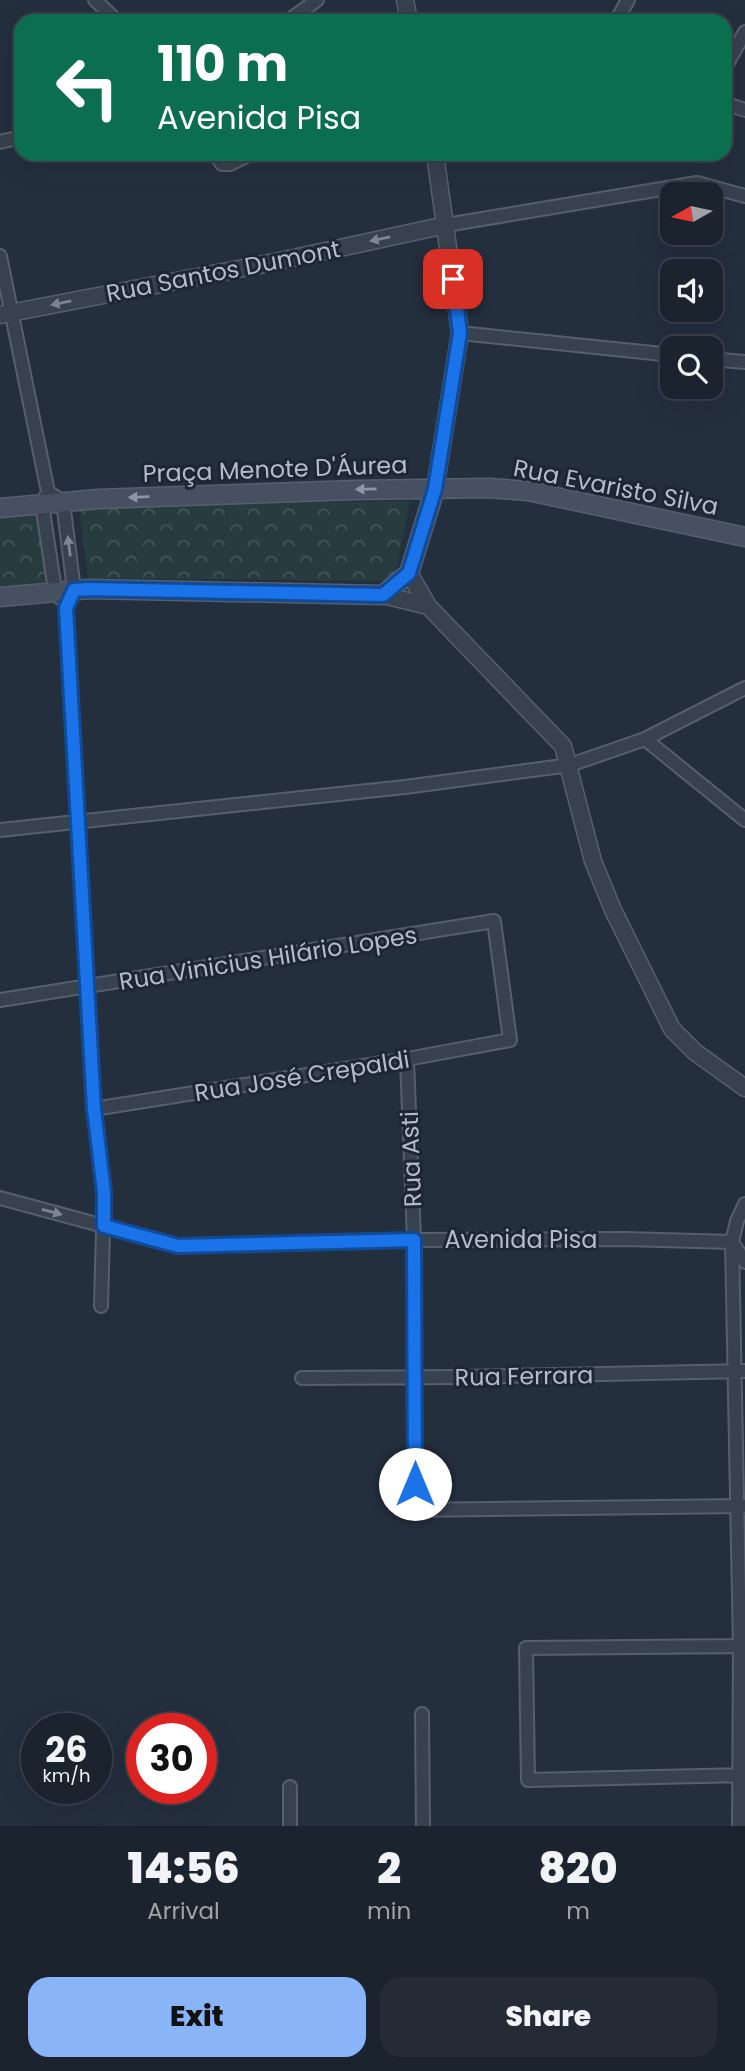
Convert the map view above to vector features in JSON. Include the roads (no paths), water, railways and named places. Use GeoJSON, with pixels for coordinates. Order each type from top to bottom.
{"type":"FeatureCollection","features":[{"type":"Feature","properties":{"kind":"main road","name":"Rua Evaristo Silva"},"geometry":{"type":"LineString","coordinates":[[435,489],[489,488],[528,491],[745,537]]}},
{"type":"Feature","properties":{"kind":"main road","name":"Praça Menote D'Áurea"},"geometry":{"type":"LineString","coordinates":[[0,508],[51,499],[435,489],[409,573]]}},
{"type":"Feature","properties":{"kind":"main road"},"geometry":{"type":"LineString","coordinates":[[0,597],[65,590],[383,595],[409,573]]}},
{"type":"Feature","properties":{"kind":"street"},"geometry":{"type":"LineString","coordinates":[[95,0],[110,14]]}},
{"type":"Feature","properties":{"kind":"street"},"geometry":{"type":"LineString","coordinates":[[298,14],[317,0]]}},
{"type":"Feature","properties":{"kind":"street"},"geometry":{"type":"LineString","coordinates":[[732,55],[745,32]]}},
{"type":"Feature","properties":{"kind":"street"},"geometry":{"type":"LineString","coordinates":[[220,161],[222,164],[230,164],[236,161]]}},
{"type":"Feature","properties":{"kind":"street"},"geometry":{"type":"LineString","coordinates":[[435,489],[460,333],[436,161]]}},
{"type":"Feature","properties":{"kind":"street"},"geometry":{"type":"LineString","coordinates":[[446,225],[697,183],[745,196]]}},
{"type":"Feature","properties":{"kind":"street","name":"Rua Santos Dumont"},"geometry":{"type":"LineString","coordinates":[[7,314],[275,262],[446,225]]}},
{"type":"Feature","properties":{"kind":"street"},"geometry":{"type":"LineString","coordinates":[[0,256],[7,314],[51,499],[65,590],[94,1109],[104,1192],[101,1306]]}},
{"type":"Feature","properties":{"kind":"street"},"geometry":{"type":"LineString","coordinates":[[460,333],[660,354]]}},
{"type":"Feature","properties":{"kind":"street"},"geometry":{"type":"LineString","coordinates":[[723,360],[745,362]]}},
{"type":"Feature","properties":{"kind":"street"},"geometry":{"type":"LineString","coordinates":[[51,499],[65,590]]}},
{"type":"Feature","properties":{"kind":"street"},"geometry":{"type":"LineString","coordinates":[[409,573],[428,606],[563,746],[593,861],[613,910],[672,1029],[695,1052],[745,1088]]}},
{"type":"Feature","properties":{"kind":"street"},"geometry":{"type":"LineString","coordinates":[[383,595],[428,606]]}},
{"type":"Feature","properties":{"kind":"street"},"geometry":{"type":"LineString","coordinates":[[0,830],[405,787],[570,765],[645,739],[745,688]]}},
{"type":"Feature","properties":{"kind":"street"},"geometry":{"type":"LineString","coordinates":[[645,739],[745,820]]}},
{"type":"Feature","properties":{"kind":"street","name":"Rua Vinicius Hilário Lopes"},"geometry":{"type":"LineString","coordinates":[[0,1000],[494,921],[510,1040]]}},
{"type":"Feature","properties":{"kind":"street","name":"Rua José Crepaldi"},"geometry":{"type":"LineString","coordinates":[[94,1109],[510,1040]]}},
{"type":"Feature","properties":{"kind":"street","name":"Rua Asti"},"geometry":{"type":"LineString","coordinates":[[407,1059],[414,1240],[415,1510],[741,1506]]}},
{"type":"Feature","properties":{"kind":"street","name":"Avenida Pisa"},"geometry":{"type":"LineString","coordinates":[[0,1198],[178,1246],[414,1240],[625,1239],[732,1242]]}},
{"type":"Feature","properties":{"kind":"street"},"geometry":{"type":"LineString","coordinates":[[739,1826],[742,1775],[740,1371],[732,1242],[745,1204]]}},
{"type":"Feature","properties":{"kind":"street"},"geometry":{"type":"LineString","coordinates":[[732,1242],[745,1262]]}},
{"type":"Feature","properties":{"kind":"street","name":"Rua Ferrara"},"geometry":{"type":"LineString","coordinates":[[302,1377],[740,1371]]}},
{"type":"Feature","properties":{"kind":"street"},"geometry":{"type":"LineString","coordinates":[[742,1646],[526,1648],[528,1780],[742,1775]]}},
{"type":"Feature","properties":{"kind":"street"},"geometry":{"type":"LineString","coordinates":[[422,1714],[423,1826]]}},
{"type":"Feature","properties":{"kind":"street"},"geometry":{"type":"LineString","coordinates":[[290,1787],[290,1826]]}}]}
